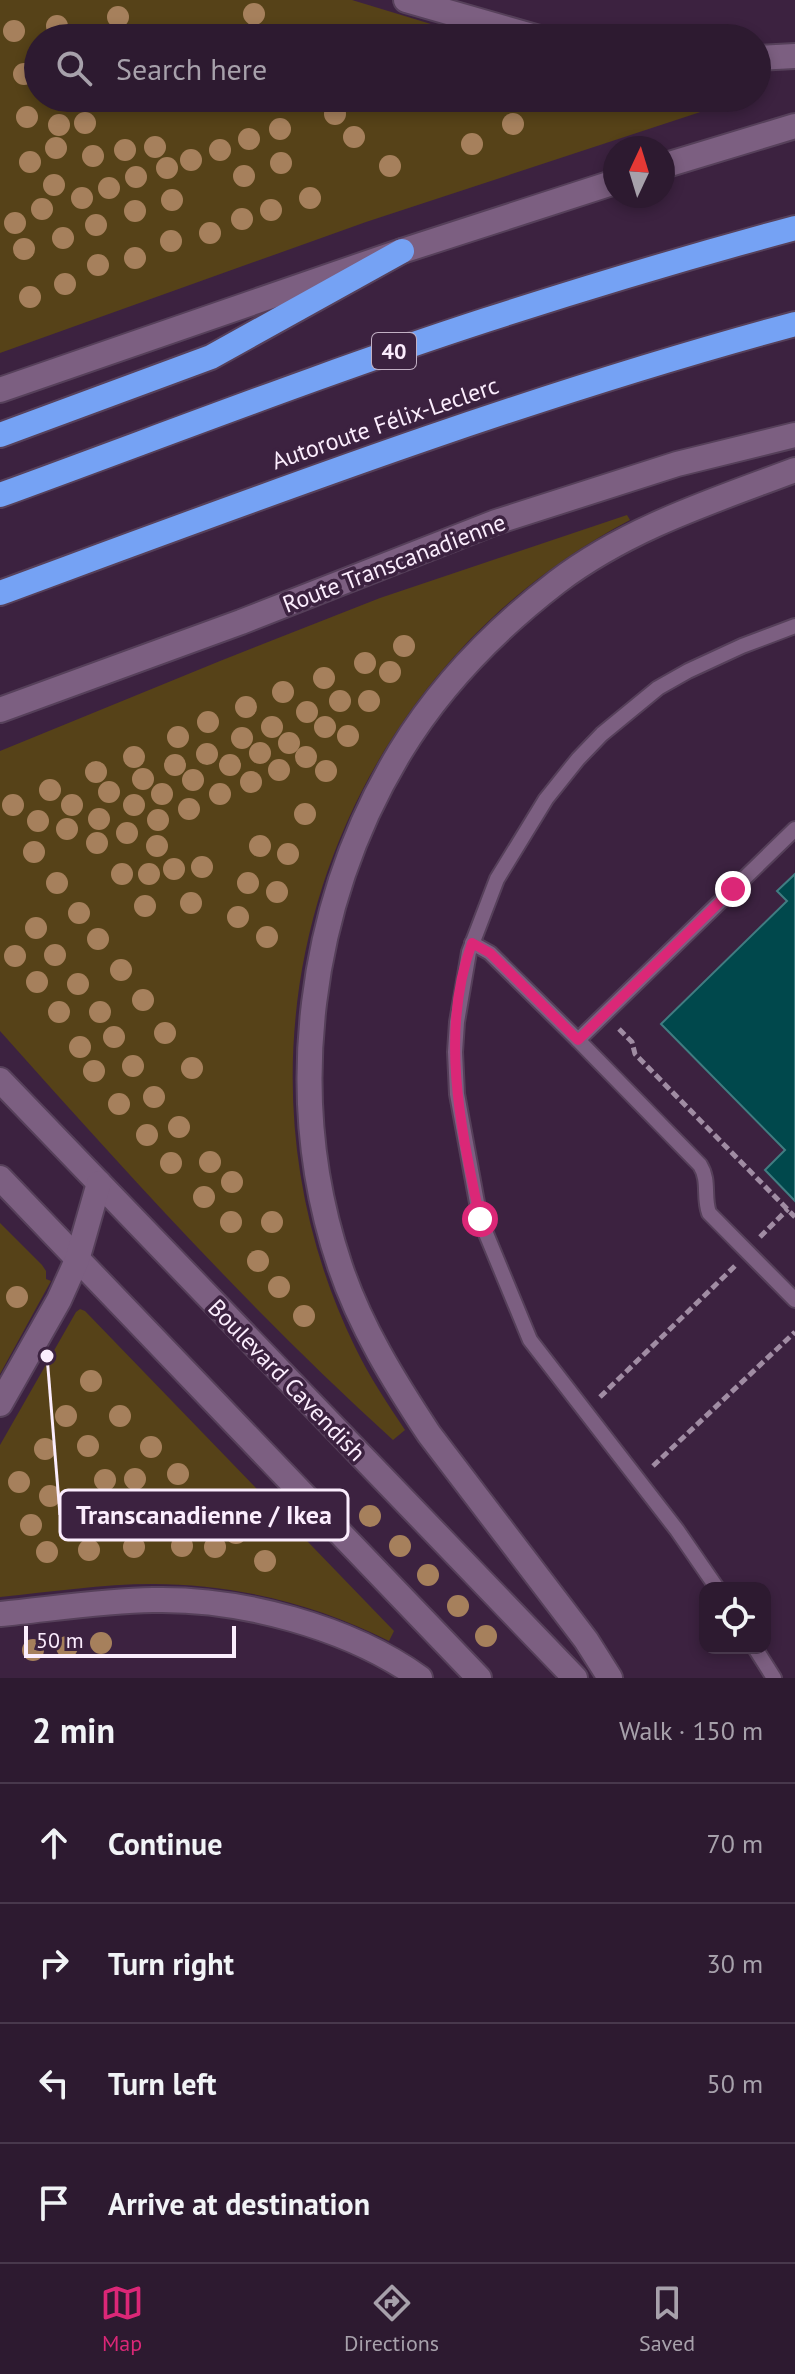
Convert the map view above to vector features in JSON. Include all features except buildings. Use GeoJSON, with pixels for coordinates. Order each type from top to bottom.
{"type":"FeatureCollection","features":[{"type":"Feature","properties":{"kind":"highway","name":"40"},"geometry":{"type":"LineString","coordinates":[[0,495],[377,357],[717,249],[795,228]]}},
{"type":"Feature","properties":{"kind":"highway"},"geometry":{"type":"LineString","coordinates":[[0,435],[211,357],[402,251]]}},
{"type":"Feature","properties":{"kind":"highway","name":"Autoroute Félix-Leclerc"},"geometry":{"type":"LineString","coordinates":[[0,593],[444,431],[622,373],[795,324]]}},
{"type":"Feature","properties":{"kind":"main road"},"geometry":{"type":"LineString","coordinates":[[406,0],[490,24]]}},
{"type":"Feature","properties":{"kind":"main road"},"geometry":{"type":"LineString","coordinates":[[771,57],[795,56]]}},
{"type":"Feature","properties":{"kind":"main road"},"geometry":{"type":"LineString","coordinates":[[675,162],[795,126]]}},
{"type":"Feature","properties":{"kind":"main road"},"geometry":{"type":"LineString","coordinates":[[0,390],[402,251],[603,186]]}},
{"type":"Feature","properties":{"kind":"main road","name":"Route Transcanadienne"},"geometry":{"type":"LineString","coordinates":[[0,710],[241,622],[496,522],[677,464],[795,435]]}},
{"type":"Feature","properties":{"kind":"main road"},"geometry":{"type":"LineString","coordinates":[[610,1678],[586,1640],[406,1400],[380,1355],[345,1278],[320,1188],[310,1102],[310,1055],[318,969],[342,877],[375,796],[427,711],[490,639],[560,580],[617,544],[671,517],[795,470]]}},
{"type":"Feature","properties":{"kind":"main road","name":"Boulevard Cavendish"},"geometry":{"type":"LineString","coordinates":[[0,1080],[575,1678]]}},
{"type":"Feature","properties":{"kind":"main road"},"geometry":{"type":"LineString","coordinates":[[0,1178],[479,1678]]}},
{"type":"Feature","properties":{"kind":"main road"},"geometry":{"type":"LineString","coordinates":[[0,1404],[59,1300],[77,1260],[99,1183]]}},
{"type":"Feature","properties":{"kind":"main road"},"geometry":{"type":"LineString","coordinates":[[0,1614],[152,1600],[215,1604],[312,1626],[389,1659],[420,1678]]}},
{"type":"Feature","properties":{"kind":"lane"},"geometry":{"type":"LineString","coordinates":[[713,1582],[677,1530],[530,1340],[480,1219],[457,1094],[455,1052],[462,985],[482,912],[512,851],[551,792],[602,734],[658,688],[742,646],[795,626]]}},
{"type":"Feature","properties":{"kind":"lane"},"geometry":{"type":"LineString","coordinates":[[578,1040],[795,829]]}},
{"type":"Feature","properties":{"kind":"lane"},"geometry":{"type":"LineString","coordinates":[[472,943],[490,953],[700,1165],[707,1182],[706,1204],[709,1213],[795,1300]]}},
{"type":"Feature","properties":{"kind":"lane"},"geometry":{"type":"LineString","coordinates":[[759,1654],[774,1678]]}},
{"type":"Feature","properties":{"kind":"path"},"geometry":{"type":"LineString","coordinates":[[615,1024],[632,1042],[635,1054],[795,1217]]}},
{"type":"Feature","properties":{"kind":"path"},"geometry":{"type":"LineString","coordinates":[[759,1238],[788,1209]]}},
{"type":"Feature","properties":{"kind":"path"},"geometry":{"type":"LineString","coordinates":[[584,1412],[740,1261]]}},
{"type":"Feature","properties":{"kind":"path"},"geometry":{"type":"LineString","coordinates":[[638,1481],[795,1332]]}},
{"type":"Feature","properties":{"kind":"shaded area"},"geometry":{"type":"Polygon","coordinates":[[[0,0],[352,0],[431,24],[24,24],[24,112],[700,112],[627,136],[603,136],[603,144],[366,222],[0,353],[0,0]]]}},
{"type":"Feature","properties":{"kind":"shaded area"},"geometry":{"type":"Polygon","coordinates":[[[627,515],[630,520],[527,588],[440,672],[373,770],[325,878],[298,993],[294,1111],[312,1231],[355,1347],[405,1430],[393,1440],[240,1292],[0,1031],[0,751],[380,598],[627,515]]]}},
{"type":"Feature","properties":{"kind":"shaded area"},"geometry":{"type":"Polygon","coordinates":[[[0,1223],[42,1265],[46,1279],[51,1281],[0,1374],[0,1223]]]}},
{"type":"Feature","properties":{"kind":"shaded area"},"geometry":{"type":"Polygon","coordinates":[[[80,1309],[394,1631],[389,1641],[333,1616],[304,1607],[214,1588],[134,1584],[0,1597],[0,1445],[80,1309]]]}},
{"type":"Feature","properties":{"kind":"place","name":"Transcanadienne / Ikea"},"geometry":{"type":"Point","coordinates":[47,1356]}},
{"type":"Feature","properties":{"kind":"route"},"geometry":{"type":"LineString","coordinates":[[480,1219],[457,1094],[455,1052],[462,985],[472,943],[490,953],[578,1040],[733,889]]}}]}
